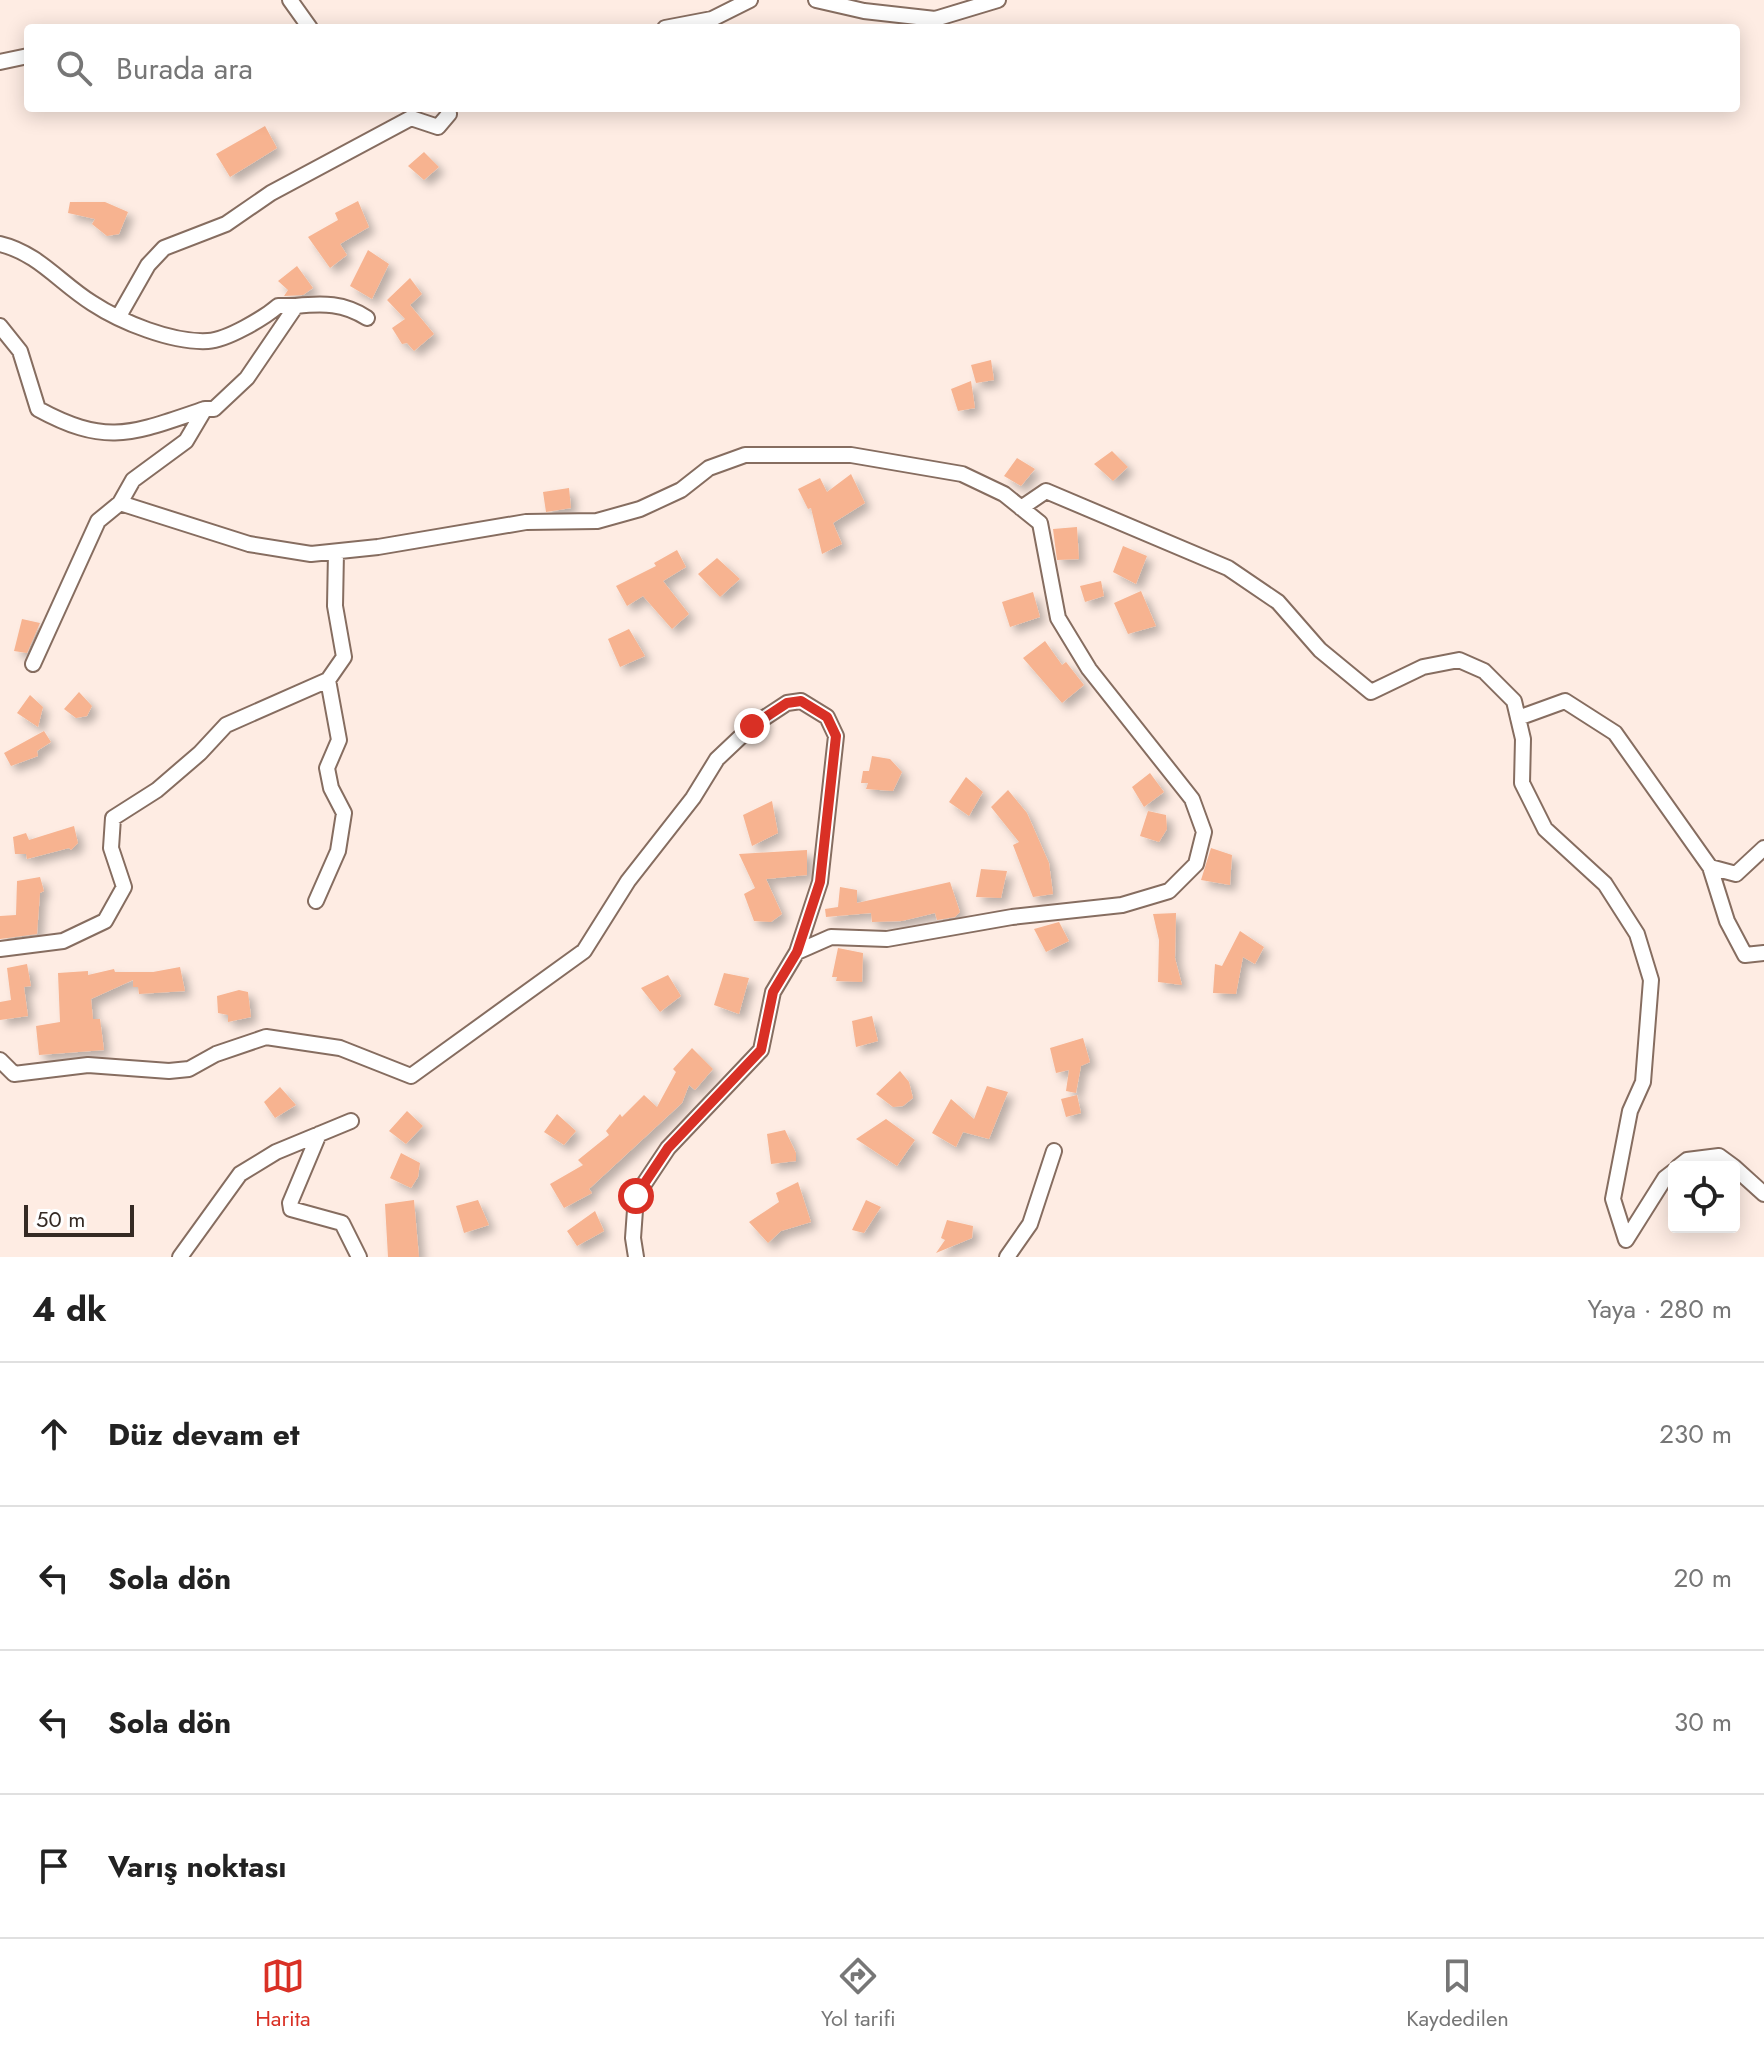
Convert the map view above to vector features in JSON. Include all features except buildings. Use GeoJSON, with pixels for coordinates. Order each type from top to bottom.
{"type":"FeatureCollection","features":[{"type":"Feature","properties":{"kind":"street"},"geometry":{"type":"LineString","coordinates":[[290,0],[307,24]]}},
{"type":"Feature","properties":{"kind":"street"},"geometry":{"type":"LineString","coordinates":[[686,24],[712,19],[750,0]]}},
{"type":"Feature","properties":{"kind":"street"},"geometry":{"type":"LineString","coordinates":[[816,0],[935,19],[998,0]]}},
{"type":"Feature","properties":{"kind":"street"},"geometry":{"type":"LineString","coordinates":[[910,0],[916,17]]}},
{"type":"Feature","properties":{"kind":"street"},"geometry":{"type":"LineString","coordinates":[[0,62],[24,57]]}},
{"type":"Feature","properties":{"kind":"street"},"geometry":{"type":"LineString","coordinates":[[119,316],[148,265],[164,248],[226,224],[271,193],[411,118],[438,127],[448,112]]}},
{"type":"Feature","properties":{"kind":"street"},"geometry":{"type":"LineString","coordinates":[[0,244],[21,249],[92,304],[149,332],[209,341],[265,318],[278,306],[337,306],[351,308],[367,318]]}},
{"type":"Feature","properties":{"kind":"street"},"geometry":{"type":"LineString","coordinates":[[0,326],[20,351],[38,409],[75,429],[102,434],[146,429],[205,409],[214,409],[247,378],[296,306]]}},
{"type":"Feature","properties":{"kind":"street"},"geometry":{"type":"LineString","coordinates":[[33,664],[98,521],[120,503],[133,480],[186,441],[205,409]]}},
{"type":"Feature","properties":{"kind":"street"},"geometry":{"type":"LineString","coordinates":[[120,503],[249,544],[311,554],[526,522],[597,521],[640,509],[681,490],[709,468],[745,455],[851,455],[962,474],[1004,494],[1040,523],[1058,618],[1089,669],[1192,799],[1204,832],[1196,864],[1169,891],[1122,905],[1012,917],[887,939],[831,937],[797,952]]}},
{"type":"Feature","properties":{"kind":"street"},"geometry":{"type":"LineString","coordinates":[[1021,508],[1046,491],[1228,568],[1278,602],[1320,650],[1371,692],[1423,667],[1459,660],[1484,671],[1514,701],[1523,739],[1522,783],[1545,829],[1605,884],[1637,934],[1651,980],[1643,1082],[1630,1111],[1613,1199],[1626,1240],[1668,1176]]}},
{"type":"Feature","properties":{"kind":"street"},"geometry":{"type":"LineString","coordinates":[[0,949],[63,941],[105,921],[124,887],[111,848],[113,818],[157,790],[226,725],[328,680],[344,657],[335,606],[336,552]]}},
{"type":"Feature","properties":{"kind":"street"},"geometry":{"type":"LineString","coordinates":[[316,901],[338,851],[344,813],[331,788],[327,768],[339,740],[328,680]]}},
{"type":"Feature","properties":{"kind":"street"},"geometry":{"type":"LineString","coordinates":[[0,1060],[14,1074],[88,1065],[169,1071],[189,1069],[216,1054],[266,1037],[340,1048],[411,1076],[584,951],[628,881],[693,798],[717,759],[752,726],[787,703],[801,701],[827,717],[836,736],[820,882],[797,952],[773,992],[761,1050],[668,1148],[636,1196],[633,1238],[636,1257]]}},
{"type":"Feature","properties":{"kind":"street"},"geometry":{"type":"LineString","coordinates":[[1518,718],[1565,701],[1615,733],[1710,867],[1727,921],[1745,955],[1764,953]]}},
{"type":"Feature","properties":{"kind":"street"},"geometry":{"type":"LineString","coordinates":[[1710,867],[1736,874],[1764,848]]}},
{"type":"Feature","properties":{"kind":"street"},"geometry":{"type":"LineString","coordinates":[[180,1257],[240,1174],[276,1152],[351,1121]]}},
{"type":"Feature","properties":{"kind":"street"},"geometry":{"type":"LineString","coordinates":[[319,1134],[290,1203],[291,1209],[342,1223],[359,1257]]}},
{"type":"Feature","properties":{"kind":"street"},"geometry":{"type":"LineString","coordinates":[[1007,1257],[1030,1224],[1054,1151]]}},
{"type":"Feature","properties":{"kind":"street"},"geometry":{"type":"LineString","coordinates":[[1686,1161],[1719,1156],[1726,1161]]}},
{"type":"Feature","properties":{"kind":"street"},"geometry":{"type":"LineString","coordinates":[[1740,1172],[1764,1194]]}},
{"type":"Feature","properties":{"kind":"route"},"geometry":{"type":"LineString","coordinates":[[636,1196],[668,1148],[761,1050],[773,992],[797,952],[820,882],[836,736],[827,717],[818,708],[801,701],[787,703],[752,726]]}}]}
